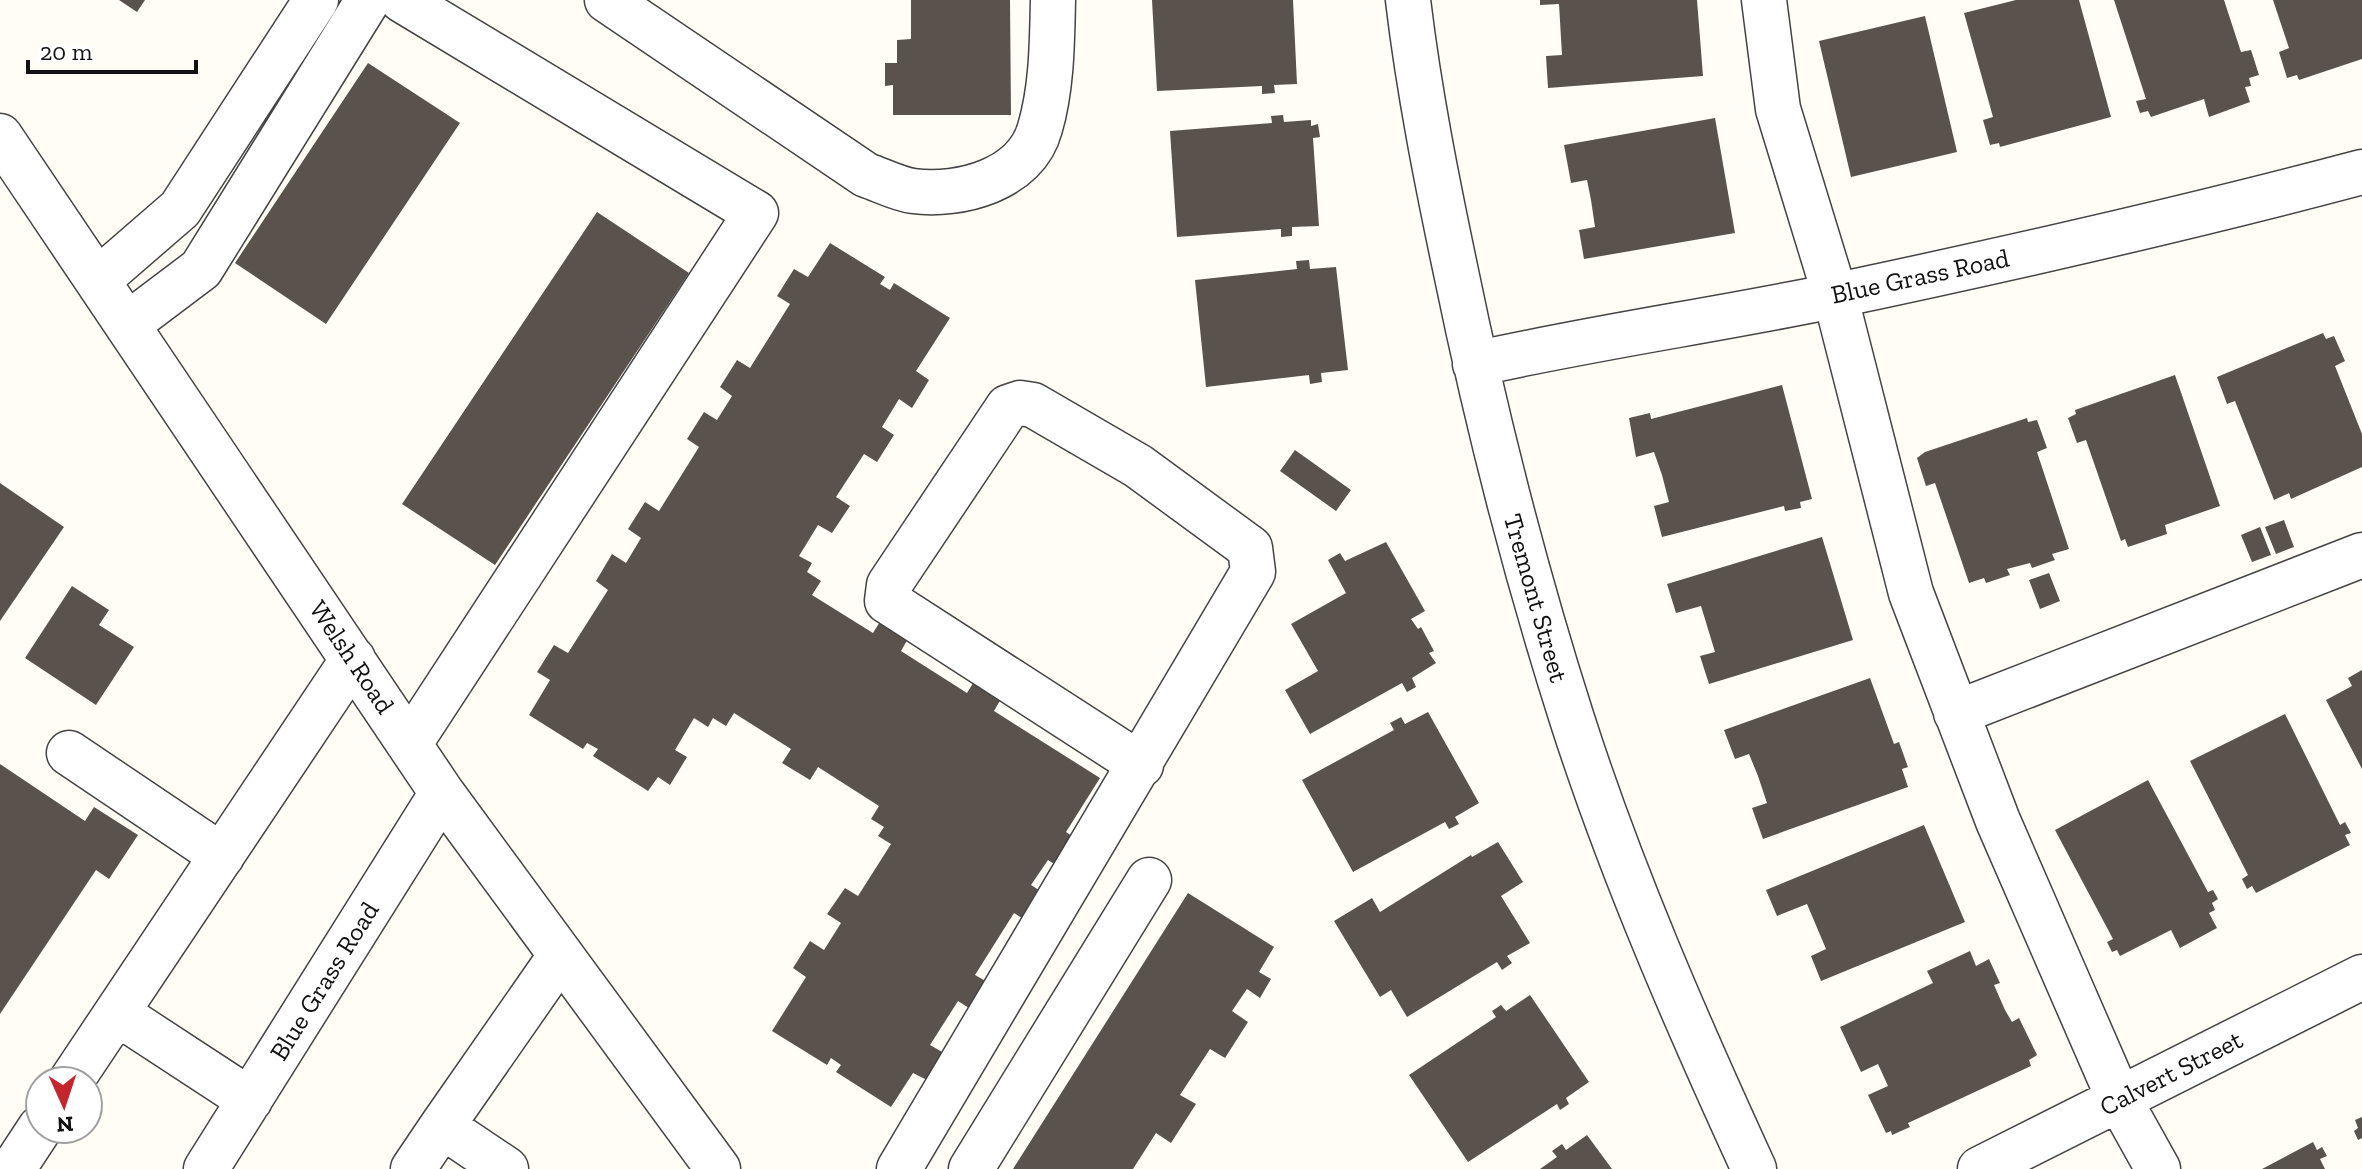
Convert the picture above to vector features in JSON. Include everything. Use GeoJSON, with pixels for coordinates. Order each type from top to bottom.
{"type":"FeatureCollection","features":[{"type":"Feature","properties":{"kind":"street"},"geometry":{"type":"LineString","coordinates":[[98,280],[180,209],[316,0]]}},
{"type":"Feature","properties":{"kind":"street"},"geometry":{"type":"LineString","coordinates":[[128,324],[201,269],[368,0]]}},
{"type":"Feature","properties":{"kind":"street"},"geometry":{"type":"LineString","coordinates":[[402,0],[756,213],[410,743]]}},
{"type":"Feature","properties":{"kind":"street"},"geometry":{"type":"LineString","coordinates":[[607,0],[866,175],[912,191],[970,188],[1012,171],[1040,132],[1052,59],[1053,0]]}},
{"type":"Feature","properties":{"kind":"street","name":"Tremont Street"},"geometry":{"type":"LineString","coordinates":[[1408,0],[1420,97],[1475,364],[1508,502],[1572,720],[1679,996],[1754,1169]]}},
{"type":"Feature","properties":{"kind":"street"},"geometry":{"type":"LineString","coordinates":[[1764,0],[1778,109],[1835,295],[1911,593],[2004,835],[2119,1099],[2158,1169]]}},
{"type":"Feature","properties":{"kind":"street","name":"Welsh Road"},"geometry":{"type":"LineString","coordinates":[[0,136],[442,793],[561,955],[703,1163]]}},
{"type":"Feature","properties":{"kind":"street","name":"Blue Grass Road"},"geometry":{"type":"LineString","coordinates":[[1475,364],[1559,345],[1835,295],[2206,213],[2362,172]]}},
{"type":"Feature","properties":{"kind":"street"},"geometry":{"type":"LineString","coordinates":[[899,1169],[1141,765],[1253,572],[1254,558],[1250,548],[1138,466],[1033,405],[1020,403],[1008,407],[889,585],[887,601],[1141,765]]}},
{"type":"Feature","properties":{"kind":"street"},"geometry":{"type":"LineString","coordinates":[[1956,713],[2362,555]]}},
{"type":"Feature","properties":{"kind":"street"},"geometry":{"type":"LineString","coordinates":[[82,1065],[353,659]]}},
{"type":"Feature","properties":{"kind":"street"},"geometry":{"type":"LineString","coordinates":[[69,753],[222,856]]}},
{"type":"Feature","properties":{"kind":"street","name":"Blue Grass Road"},"geometry":{"type":"LineString","coordinates":[[206,1169],[442,793]]}},
{"type":"Feature","properties":{"kind":"street"},"geometry":{"type":"LineString","coordinates":[[971,1169],[1149,880]]}},
{"type":"Feature","properties":{"kind":"street"},"geometry":{"type":"LineString","coordinates":[[413,1169],[561,955]]}},
{"type":"Feature","properties":{"kind":"street","name":"Calvert Street"},"geometry":{"type":"LineString","coordinates":[[1980,1169],[2362,977]]}},
{"type":"Feature","properties":{"kind":"street"},"geometry":{"type":"LineString","coordinates":[[117,1013],[250,1100]]}},
{"type":"Feature","properties":{"kind":"street"},"geometry":{"type":"LineString","coordinates":[[442,1126],[506,1169]]}},
{"type":"Feature","properties":{"kind":"street"},"geometry":{"type":"LineString","coordinates":[[13,1169],[29,1145]]}},
{"type":"Feature","properties":{"kind":"building"},"geometry":{"type":"Polygon","coordinates":[[[119,0],[145,0],[137,12],[119,0]]]}},
{"type":"Feature","properties":{"kind":"building"},"geometry":{"type":"Polygon","coordinates":[[[911,0],[1010,0],[1011,115],[893,115],[893,85],[885,86],[885,63],[897,63],[897,40],[911,39],[911,0]]]}},
{"type":"Feature","properties":{"kind":"building"},"geometry":{"type":"Polygon","coordinates":[[[1152,0],[1293,0],[1297,84],[1274,85],[1275,93],[1262,94],[1262,86],[1157,91],[1152,0]]]}},
{"type":"Feature","properties":{"kind":"building"},"geometry":{"type":"Polygon","coordinates":[[[1540,0],[1697,0],[1703,76],[1548,88],[1546,56],[1562,55],[1559,4],[1540,5],[1540,0]]]}},
{"type":"Feature","properties":{"kind":"building"},"geometry":{"type":"Polygon","coordinates":[[[2016,0],[2079,0],[2111,117],[2000,147],[1999,143],[1990,145],[1983,120],[1993,117],[1964,13],[2016,0]]]}},
{"type":"Feature","properties":{"kind":"building"},"geometry":{"type":"Polygon","coordinates":[[[2114,0],[2224,0],[2241,52],[2251,50],[2259,75],[2249,78],[2251,86],[2245,87],[2250,102],[2209,117],[2204,99],[2151,117],[2148,111],[2140,113],[2136,101],[2146,99],[2114,0]]]}},
{"type":"Feature","properties":{"kind":"building"},"geometry":{"type":"Polygon","coordinates":[[[2273,0],[2362,0],[2362,59],[2299,80],[2297,75],[2287,78],[2279,52],[2289,48],[2273,0]]]}},
{"type":"Feature","properties":{"kind":"building"},"geometry":{"type":"Polygon","coordinates":[[[1925,16],[1957,152],[1851,177],[1819,41],[1925,16]]]}},
{"type":"Feature","properties":{"kind":"building"},"geometry":{"type":"Polygon","coordinates":[[[368,63],[460,123],[326,324],[235,263],[368,63]]]}},
{"type":"Feature","properties":{"kind":"building"},"geometry":{"type":"Polygon","coordinates":[[[1283,115],[1284,122],[1311,120],[1311,126],[1318,124],[1320,137],[1313,138],[1319,226],[1292,227],[1292,236],[1281,237],[1281,229],[1177,237],[1170,131],[1272,123],[1271,116],[1283,115]]]}},
{"type":"Feature","properties":{"kind":"building"},"geometry":{"type":"Polygon","coordinates":[[[1715,118],[1735,233],[1584,259],[1579,230],[1595,227],[1591,200],[1587,180],[1571,183],[1564,145],[1715,118]]]}},
{"type":"Feature","properties":{"kind":"building"},"geometry":{"type":"Polygon","coordinates":[[[597,212],[689,273],[495,565],[402,504],[597,212]]]}},
{"type":"Feature","properties":{"kind":"building"},"geometry":{"type":"Polygon","coordinates":[[[830,243],[885,277],[880,284],[890,290],[894,283],[950,318],[916,371],[929,380],[912,408],[899,399],[882,427],[894,435],[877,462],[864,454],[836,497],[850,506],[832,533],[818,525],[799,556],[812,563],[807,572],[821,581],[812,595],[873,633],[881,620],[909,637],[901,651],[967,693],[975,680],[1002,697],[994,711],[1100,778],[1066,832],[1079,841],[1062,869],[1048,860],[1031,885],[1045,894],[1028,922],[1014,913],[975,975],[989,983],[972,1010],[958,1001],[930,1045],[944,1053],[927,1080],[913,1073],[891,1107],[836,1072],[841,1065],[831,1058],[827,1065],[772,1031],[806,977],[793,968],[810,941],[824,950],[841,923],[827,914],[845,888],[858,896],[891,844],[878,836],[884,827],[871,819],[879,806],[818,767],[810,780],[782,763],[791,749],[734,713],[726,726],[713,718],[708,727],[694,718],[675,750],[687,757],[670,785],[658,777],[648,791],[593,756],[598,749],[587,743],[583,749],[529,715],[550,680],[537,672],[554,645],[568,653],[608,590],[596,581],[612,554],[626,563],[641,538],[628,529],[645,502],[659,511],[699,447],[687,439],[704,412],[717,420],[732,396],[720,387],[737,360],[750,368],[790,304],[777,296],[794,269],[808,277],[830,243]]]}},
{"type":"Feature","properties":{"kind":"building"},"geometry":{"type":"Polygon","coordinates":[[[1309,260],[1310,269],[1336,267],[1348,370],[1321,373],[1322,382],[1310,384],[1309,375],[1206,387],[1195,280],[1297,269],[1296,261],[1309,260]]]}},
{"type":"Feature","properties":{"kind":"building"},"geometry":{"type":"Polygon","coordinates":[[[2323,333],[2326,339],[2334,336],[2345,361],[2335,366],[2362,434],[2362,467],[2291,499],[2289,493],[2274,500],[2235,401],[2227,404],[2217,377],[2323,333]]]}},
{"type":"Feature","properties":{"kind":"building"},"geometry":{"type":"Polygon","coordinates":[[[2175,375],[2220,506],[2165,525],[2167,534],[2128,547],[2125,539],[2121,541],[2086,440],[2077,443],[2068,418],[2076,414],[2075,410],[2175,375]]]}},
{"type":"Feature","properties":{"kind":"building"},"geometry":{"type":"Polygon","coordinates":[[[1782,385],[1812,499],[1800,502],[1801,508],[1785,511],[1784,506],[1662,537],[1654,506],[1669,502],[1662,475],[1654,452],[1636,457],[1629,418],[1650,413],[1651,419],[1782,385]]]}},
{"type":"Feature","properties":{"kind":"building"},"geometry":{"type":"Polygon","coordinates":[[[2027,418],[2028,422],[2037,420],[2047,448],[2037,452],[2069,549],[2052,554],[2055,560],[2032,568],[2030,563],[2007,569],[2010,575],[1986,583],[1984,578],[1969,583],[1935,483],[1926,486],[1917,458],[1925,452],[2027,418]]]}},
{"type":"Feature","properties":{"kind":"building"},"geometry":{"type":"Polygon","coordinates":[[[1295,450],[1351,490],[1336,511],[1280,471],[1295,450]]]}},
{"type":"Feature","properties":{"kind":"building"},"geometry":{"type":"Polygon","coordinates":[[[0,483],[64,527],[0,621],[0,483]]]}},
{"type":"Feature","properties":{"kind":"building"},"geometry":{"type":"Polygon","coordinates":[[[2284,520],[2294,547],[2276,554],[2265,527],[2284,520]]]}},
{"type":"Feature","properties":{"kind":"building"},"geometry":{"type":"Polygon","coordinates":[[[2260,527],[2271,555],[2252,562],[2241,535],[2260,527]]]}},
{"type":"Feature","properties":{"kind":"building"},"geometry":{"type":"Polygon","coordinates":[[[1822,537],[1853,640],[1709,684],[1700,656],[1715,652],[1701,606],[1676,613],[1667,584],[1822,537]]]}},
{"type":"Feature","properties":{"kind":"building"},"geometry":{"type":"Polygon","coordinates":[[[1386,542],[1425,611],[1411,619],[1418,629],[1421,627],[1434,651],[1429,653],[1436,663],[1412,678],[1416,687],[1407,692],[1402,683],[1310,734],[1285,690],[1318,671],[1291,624],[1346,593],[1328,560],[1340,553],[1345,561],[1386,542]]]}},
{"type":"Feature","properties":{"kind":"building"},"geometry":{"type":"Polygon","coordinates":[[[2049,573],[2060,601],[2040,609],[2029,580],[2049,573]]]}},
{"type":"Feature","properties":{"kind":"building"},"geometry":{"type":"Polygon","coordinates":[[[72,586],[109,610],[99,625],[134,647],[96,705],[25,658],[72,586]]]}},
{"type":"Feature","properties":{"kind":"building"},"geometry":{"type":"Polygon","coordinates":[[[2362,670],[2362,769],[2326,700],[2352,686],[2348,678],[2362,670]]]}},
{"type":"Feature","properties":{"kind":"building"},"geometry":{"type":"Polygon","coordinates":[[[1870,678],[1894,744],[1899,742],[1908,767],[1902,769],[1908,787],[1763,839],[1752,808],[1767,803],[1758,776],[1749,754],[1735,759],[1724,730],[1870,678]]]}},
{"type":"Feature","properties":{"kind":"building"},"geometry":{"type":"Polygon","coordinates":[[[1428,712],[1479,803],[1455,817],[1459,824],[1449,829],[1445,822],[1353,872],[1302,780],[1394,730],[1390,723],[1401,717],[1405,724],[1428,712]]]}},
{"type":"Feature","properties":{"kind":"building"},"geometry":{"type":"Polygon","coordinates":[[[2285,714],[2340,825],[2345,822],[2351,833],[2345,835],[2350,845],[2256,893],[2252,886],[2247,889],[2242,879],[2248,875],[2190,761],[2285,714]]]}},
{"type":"Feature","properties":{"kind":"building"},"geometry":{"type":"Polygon","coordinates":[[[0,764],[85,821],[94,807],[138,835],[109,879],[96,870],[0,1014],[0,764]]]}},
{"type":"Feature","properties":{"kind":"building"},"geometry":{"type":"Polygon","coordinates":[[[2148,780],[2208,892],[2213,890],[2218,899],[2212,903],[2215,910],[2209,913],[2217,928],[2180,948],[2171,930],[2120,956],[2117,950],[2112,952],[2107,942],[2113,939],[2055,830],[2148,780]]]}},
{"type":"Feature","properties":{"kind":"building"},"geometry":{"type":"Polygon","coordinates":[[[1924,825],[1965,922],[1821,981],[1811,956],[1826,949],[1807,904],[1777,916],[1766,890],[1924,825]]]}},
{"type":"Feature","properties":{"kind":"building"},"geometry":{"type":"Polygon","coordinates":[[[1498,842],[1523,882],[1501,896],[1530,943],[1507,956],[1512,963],[1502,970],[1497,962],[1407,1017],[1391,990],[1380,997],[1334,921],[1372,898],[1380,912],[1471,855],[1498,842]]]}},
{"type":"Feature","properties":{"kind":"building"},"geometry":{"type":"Polygon","coordinates":[[[1188,893],[1274,947],[1259,972],[1271,979],[1260,998],[1247,989],[1232,1011],[1248,1022],[1225,1058],[1210,1049],[1180,1095],[1196,1104],[1171,1143],[1156,1133],[1133,1169],[1013,1169],[1188,893]]]}},
{"type":"Feature","properties":{"kind":"building"},"geometry":{"type":"Polygon","coordinates":[[[1970,951],[1976,966],[1989,959],[2000,983],[1994,985],[2005,1010],[2012,1022],[2019,1018],[2037,1055],[2029,1060],[2031,1066],[1908,1123],[1910,1127],[1892,1135],[1891,1131],[1886,1133],[1868,1095],[1888,1086],[1878,1064],[1861,1072],[1840,1027],[1933,983],[1927,971],[1970,951]]]}},
{"type":"Feature","properties":{"kind":"building"},"geometry":{"type":"Polygon","coordinates":[[[1530,995],[1589,1082],[1566,1098],[1569,1104],[1560,1110],[1557,1104],[1468,1162],[1409,1075],[1496,1017],[1492,1011],[1501,1005],[1506,1011],[1530,995]]]}},
{"type":"Feature","properties":{"kind":"building"},"geometry":{"type":"Polygon","coordinates":[[[2362,1117],[2362,1138],[2358,1140],[2354,1131],[2358,1128],[2355,1120],[2362,1117]]]}},
{"type":"Feature","properties":{"kind":"building"},"geometry":{"type":"Polygon","coordinates":[[[1587,1135],[1612,1169],[1540,1169],[1557,1157],[1552,1151],[1562,1144],[1566,1150],[1587,1135]]]}},
{"type":"Feature","properties":{"kind":"building"},"geometry":{"type":"Polygon","coordinates":[[[2313,1142],[2317,1150],[2322,1147],[2327,1156],[2320,1159],[2325,1169],[2262,1169],[2313,1142]]]}}]}
